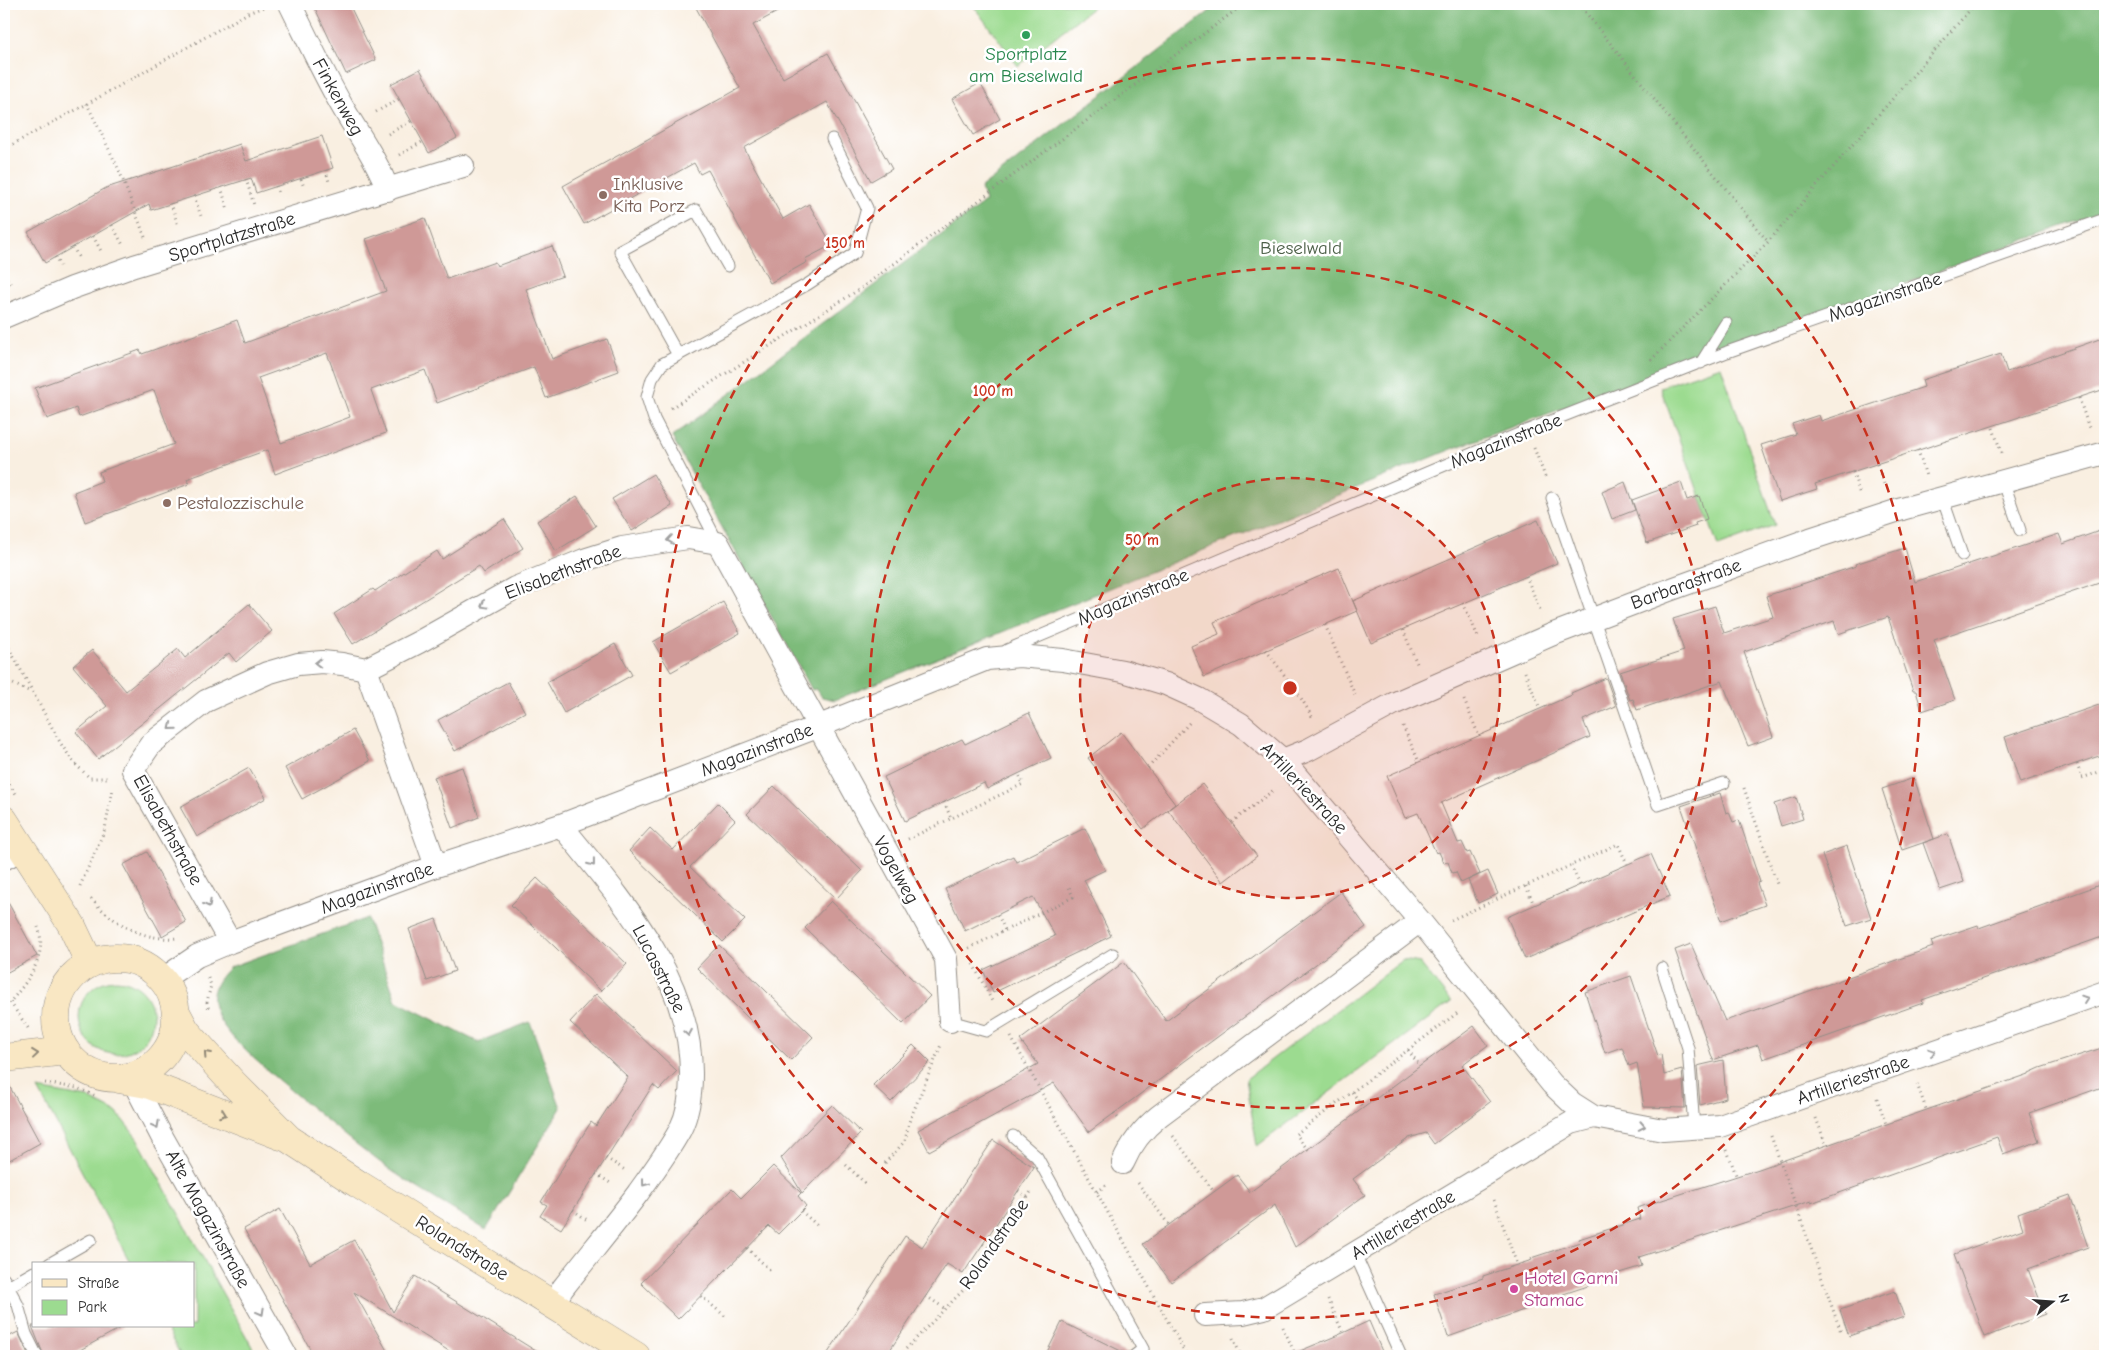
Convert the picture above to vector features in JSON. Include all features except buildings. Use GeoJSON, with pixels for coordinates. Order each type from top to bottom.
{"type":"FeatureCollection","features":[{"type":"Feature","properties":{"kind":"main road"},"geometry":{"type":"LineString","coordinates":[[4,820],[15,860],[58,902],[90,964]]}},
{"type":"Feature","properties":{"kind":"main road"},"geometry":{"type":"LineString","coordinates":[[105,958],[129,959],[151,968],[163,979],[173,996],[177,1014],[173,1040],[158,1062],[115,1086],[92,1074],[71,1058],[66,1051],[57,1027],[58,1002],[70,980],[90,964],[105,958]]}},
{"type":"Feature","properties":{"kind":"main road","name":"Rolandstraße"},"geometry":{"type":"LineString","coordinates":[[177,1014],[186,1031],[289,1139]]}},
{"type":"Feature","properties":{"kind":"main road"},"geometry":{"type":"LineString","coordinates":[[4,1058],[34,1053],[66,1051]]}},
{"type":"Feature","properties":{"kind":"main road","name":"Rolandstraße"},"geometry":{"type":"LineString","coordinates":[[115,1086],[146,1084],[289,1139],[358,1184],[554,1304],[649,1354]]}},
{"type":"Feature","properties":{"kind":"street","name":"Finkenweg"},"geometry":{"type":"LineString","coordinates":[[290,4],[335,93],[360,138],[379,166],[388,190]]}},
{"type":"Feature","properties":{"kind":"street","name":"Sportplatzstraße"},"geometry":{"type":"LineString","coordinates":[[4,318],[72,288],[152,261],[463,166]]}},
{"type":"Feature","properties":{"kind":"street","name":"Barbarastraße"},"geometry":{"type":"LineString","coordinates":[[1289,767],[1326,740],[1393,704],[1515,650],[1595,618],[1810,539],[1942,497],[2102,454]]}},
{"type":"Feature","properties":{"kind":"street","name":"Elisabethstraße"},"geometry":{"type":"LineString","coordinates":[[230,942],[124,773],[151,744],[206,701],[267,673],[298,664],[322,662],[366,669],[420,642],[515,588],[584,560],[622,548],[688,538],[718,543]]}},
{"type":"Feature","properties":{"kind":"street"},"geometry":{"type":"LineString","coordinates":[[718,543],[817,727]]}},
{"type":"Feature","properties":{"kind":"street","name":"Artilleriestraße"},"geometry":{"type":"LineString","coordinates":[[987,659],[1018,656],[1063,660],[1123,672],[1166,684],[1207,703],[1241,724],[1289,767],[1424,925],[1552,1084],[1572,1103],[1594,1117],[1663,1130],[1720,1126],[2105,992]]}},
{"type":"Feature","properties":{"kind":"street","name":"Magazinstraße"},"geometry":{"type":"LineString","coordinates":[[163,979],[197,956],[230,942],[436,866],[561,825],[817,727],[987,659]]}},
{"type":"Feature","properties":{"kind":"street"},"geometry":{"type":"LineString","coordinates":[[366,669],[436,866]]}},
{"type":"Feature","properties":{"kind":"street","name":"Vogelweg"},"geometry":{"type":"LineString","coordinates":[[817,727],[946,959],[950,1021]]}},
{"type":"Feature","properties":{"kind":"street","name":"Lucasstraße"},"geometry":{"type":"LineString","coordinates":[[554,1304],[563,1288],[659,1164],[680,1129],[688,1109],[691,1088],[691,1053],[686,1021],[661,964],[642,930],[619,898],[561,825]]}},
{"type":"Feature","properties":{"kind":"street"},"geometry":{"type":"LineString","coordinates":[[1123,1164],[1145,1127],[1424,925]]}},
{"type":"Feature","properties":{"kind":"street","name":"Alte Magazinstraße"},"geometry":{"type":"LineString","coordinates":[[115,1086],[161,1135],[286,1356]]}},
{"type":"Feature","properties":{"kind":"street","name":"Artilleriestraße"},"geometry":{"type":"LineString","coordinates":[[1205,1315],[1243,1313],[1264,1308],[1571,1123],[1594,1117]]}},
{"type":"Feature","properties":{"kind":"lane"},"geometry":{"type":"LineString","coordinates":[[718,543],[654,419],[647,396],[652,379],[662,364],[808,284],[855,253],[867,208],[832,139]]}},
{"type":"Feature","properties":{"kind":"lane"},"geometry":{"type":"LineString","coordinates":[[678,355],[620,251],[696,210],[728,266]]}},
{"type":"Feature","properties":{"kind":"lane","name":"Magazinstraße"},"geometry":{"type":"LineString","coordinates":[[987,659],[1528,430],[1701,363],[2105,220]]}},
{"type":"Feature","properties":{"kind":"lane"},"geometry":{"type":"LineString","coordinates":[[1701,363],[1726,323]]}},
{"type":"Feature","properties":{"kind":"lane"},"geometry":{"type":"LineString","coordinates":[[2004,480],[2020,530]]}},
{"type":"Feature","properties":{"kind":"lane"},"geometry":{"type":"LineString","coordinates":[[1942,497],[1962,555]]}},
{"type":"Feature","properties":{"kind":"lane"},"geometry":{"type":"LineString","coordinates":[[1552,498],[1658,805],[1724,783]]}},
{"type":"Feature","properties":{"kind":"lane"},"geometry":{"type":"LineString","coordinates":[[950,1021],[986,1030],[1113,954]]}},
{"type":"Feature","properties":{"kind":"lane"},"geometry":{"type":"LineString","coordinates":[[1662,968],[1688,1048],[1694,1128]]}},
{"type":"Feature","properties":{"kind":"lane"},"geometry":{"type":"LineString","coordinates":[[1013,1136],[1037,1157],[1145,1353],[1134,1356]]}},
{"type":"Feature","properties":{"kind":"lane"},"geometry":{"type":"LineString","coordinates":[[52,1262],[91,1240]]}},
{"type":"Feature","properties":{"kind":"lane"},"geometry":{"type":"LineString","coordinates":[[1355,1254],[1401,1356]]}},
{"type":"Feature","properties":{"kind":"lane"},"geometry":{"type":"LineString","coordinates":[[32,1273],[6,1283],[18,1305],[26,1334],[37,1356]]}},
{"type":"Feature","properties":{"kind":"path"},"geometry":{"type":"LineString","coordinates":[[4,148],[87,104],[248,13],[271,4]]}},
{"type":"Feature","properties":{"kind":"path"},"geometry":{"type":"LineString","coordinates":[[654,419],[860,289],[1244,4]]}},
{"type":"Feature","properties":{"kind":"path"},"geometry":{"type":"LineString","coordinates":[[1579,4],[1768,242]]}},
{"type":"Feature","properties":{"kind":"path"},"geometry":{"type":"LineString","coordinates":[[1646,364],[1768,242],[1975,4]]}},
{"type":"Feature","properties":{"kind":"path"},"geometry":{"type":"LineString","coordinates":[[87,104],[119,170],[152,261]]}},
{"type":"Feature","properties":{"kind":"path"},"geometry":{"type":"LineString","coordinates":[[2079,398],[2102,454]]}},
{"type":"Feature","properties":{"kind":"path"},"geometry":{"type":"LineString","coordinates":[[1528,430],[1552,498]]}},
{"type":"Feature","properties":{"kind":"path"},"geometry":{"type":"LineString","coordinates":[[1526,576],[1551,635]]}},
{"type":"Feature","properties":{"kind":"path"},"geometry":{"type":"LineString","coordinates":[[1463,603],[1489,662]]}},
{"type":"Feature","properties":{"kind":"path"},"geometry":{"type":"LineString","coordinates":[[1325,625],[1365,718]]}},
{"type":"Feature","properties":{"kind":"path"},"geometry":{"type":"LineString","coordinates":[[1402,630],[1428,688]]}},
{"type":"Feature","properties":{"kind":"path"},"geometry":{"type":"LineString","coordinates":[[4,640],[61,744],[83,773],[90,778],[100,779],[124,773]]}},
{"type":"Feature","properties":{"kind":"path"},"geometry":{"type":"LineString","coordinates":[[1266,650],[1301,698],[1326,740]]}},
{"type":"Feature","properties":{"kind":"path"},"geometry":{"type":"LineString","coordinates":[[1515,650],[1540,709]]}},
{"type":"Feature","properties":{"kind":"path"},"geometry":{"type":"LineString","coordinates":[[1454,677],[1479,736]]}},
{"type":"Feature","properties":{"kind":"path"},"geometry":{"type":"LineString","coordinates":[[4,680],[32,692]]}},
{"type":"Feature","properties":{"kind":"path"},"geometry":{"type":"LineString","coordinates":[[1148,768],[1207,703]]}},
{"type":"Feature","properties":{"kind":"path"},"geometry":{"type":"LineString","coordinates":[[1393,704],[1419,762]]}},
{"type":"Feature","properties":{"kind":"path"},"geometry":{"type":"LineString","coordinates":[[2077,764],[2082,778],[2105,770]]}},
{"type":"Feature","properties":{"kind":"path"},"geometry":{"type":"LineString","coordinates":[[1232,822],[1289,767]]}},
{"type":"Feature","properties":{"kind":"path"},"geometry":{"type":"LineString","coordinates":[[115,1086],[77,1088],[36,1082],[33,1035],[10,1002],[31,974],[40,953],[40,936],[33,918],[80,886],[105,829],[124,773]]}},
{"type":"Feature","properties":{"kind":"path"},"geometry":{"type":"LineString","coordinates":[[885,850],[1023,784],[1019,774]]}},
{"type":"Feature","properties":{"kind":"path"},"geometry":{"type":"LineString","coordinates":[[1724,783],[1740,778],[1778,887]]}},
{"type":"Feature","properties":{"kind":"path"},"geometry":{"type":"LineString","coordinates":[[944,802],[951,818]]}},
{"type":"Feature","properties":{"kind":"path"},"geometry":{"type":"LineString","coordinates":[[1424,925],[1526,886],[1618,844],[1627,864]]}},
{"type":"Feature","properties":{"kind":"path"},"geometry":{"type":"LineString","coordinates":[[1571,866],[1580,885]]}},
{"type":"Feature","properties":{"kind":"path"},"geometry":{"type":"LineString","coordinates":[[80,886],[100,908],[121,925],[148,936],[187,938],[212,985],[207,1002],[210,1017]]}},
{"type":"Feature","properties":{"kind":"path"},"geometry":{"type":"LineString","coordinates":[[1526,886],[1534,905]]}},
{"type":"Feature","properties":{"kind":"path"},"geometry":{"type":"LineString","coordinates":[[946,959],[1073,897],[1069,887]]}},
{"type":"Feature","properties":{"kind":"path"},"geometry":{"type":"LineString","coordinates":[[998,915],[1005,930]]}},
{"type":"Feature","properties":{"kind":"path"},"geometry":{"type":"LineString","coordinates":[[966,950],[1002,1021],[1187,1356]]}},
{"type":"Feature","properties":{"kind":"path"},"geometry":{"type":"LineString","coordinates":[[1308,1150],[1296,1134],[1480,996]]}},
{"type":"Feature","properties":{"kind":"path"},"geometry":{"type":"LineString","coordinates":[[885,1163],[905,1141],[909,1122],[950,1021]]}},
{"type":"Feature","properties":{"kind":"path"},"geometry":{"type":"LineString","coordinates":[[1408,1050],[1420,1066]]}},
{"type":"Feature","properties":{"kind":"path"},"geometry":{"type":"LineString","coordinates":[[1352,1092],[1364,1108]]}},
{"type":"Feature","properties":{"kind":"path"},"geometry":{"type":"LineString","coordinates":[[1762,1112],[1842,1332]]}},
{"type":"Feature","properties":{"kind":"path"},"geometry":{"type":"LineString","coordinates":[[1159,1116],[1214,1192]]}},
{"type":"Feature","properties":{"kind":"path"},"geometry":{"type":"LineString","coordinates":[[1123,1164],[1169,1225]]}},
{"type":"Feature","properties":{"kind":"path"},"geometry":{"type":"LineString","coordinates":[[846,1165],[865,1183]]}},
{"type":"Feature","properties":{"kind":"path"},"geometry":{"type":"LineString","coordinates":[[1486,1175],[1516,1265]]}},
{"type":"Feature","properties":{"kind":"path","name":"Rolandstraße"},"geometry":{"type":"LineString","coordinates":[[899,1356],[972,1280],[1032,1190],[1049,1178]]}},
{"type":"Feature","properties":{"kind":"path"},"geometry":{"type":"LineString","coordinates":[[1018,1191],[1027,1197]]}},
{"type":"Feature","properties":{"kind":"path"},"geometry":{"type":"LineString","coordinates":[[802,1210],[819,1228]]}},
{"type":"Feature","properties":{"kind":"path"},"geometry":{"type":"LineString","coordinates":[[983,1244],[992,1250]]}},
{"type":"Feature","properties":{"kind":"path"},"geometry":{"type":"LineString","coordinates":[[747,1248],[772,1272]]}},
{"type":"Feature","properties":{"kind":"path"},"geometry":{"type":"LineString","coordinates":[[1318,1276],[1343,1332]]}},
{"type":"Feature","properties":{"kind":"path"},"geometry":{"type":"LineString","coordinates":[[701,1296],[726,1317]]}},
{"type":"Feature","properties":{"kind":"path"},"geometry":{"type":"LineString","coordinates":[[926,1296],[944,1308]]}},
{"type":"Feature","properties":{"kind":"path"},"geometry":{"type":"LineString","coordinates":[[890,1350],[899,1356]]}},
{"type":"Feature","properties":{"kind":"path"},"geometry":{"type":"LineString","coordinates":[[649,1354],[670,1356]]}},
{"type":"Feature","properties":{"kind":"green space","name":"Sportplatz am Bieselwald"},"geometry":{"type":"Polygon","coordinates":[[[972,4],[1097,4],[1018,66],[972,4]]]}},
{"type":"Feature","properties":{"kind":"green space","name":"Bieselwald"},"geometry":{"type":"Polygon","coordinates":[[[1219,4],[2105,4],[2105,211],[1457,447],[835,700],[822,697],[816,689],[812,690],[672,437],[985,202],[981,188],[1219,4]]]}},
{"type":"Feature","properties":{"kind":"green space"},"geometry":{"type":"Polygon","coordinates":[[[1721,366],[1775,525],[1718,546],[1660,387],[1721,366]]]}},
{"type":"Feature","properties":{"kind":"green space"},"geometry":{"type":"Polygon","coordinates":[[[367,918],[396,1001],[478,1042],[530,1022],[561,1108],[486,1230],[392,1171],[319,1114],[240,1046],[218,1017],[214,1007],[213,995],[216,985],[230,967],[367,918]]]}},
{"type":"Feature","properties":{"kind":"green space"},"geometry":{"type":"Polygon","coordinates":[[[1403,960],[1420,963],[1451,1002],[1257,1146],[1246,1079],[1403,960]]]}},
{"type":"Feature","properties":{"kind":"green space"},"geometry":{"type":"Polygon","coordinates":[[[109,980],[123,980],[137,986],[147,996],[153,1010],[153,1024],[147,1038],[137,1048],[123,1054],[109,1054],[95,1048],[85,1038],[79,1024],[79,1010],[85,996],[95,986],[109,980]]]}},
{"type":"Feature","properties":{"kind":"green space"},"geometry":{"type":"Polygon","coordinates":[[[38,1089],[88,1098],[117,1113],[137,1138],[257,1356],[181,1356],[166,1328],[195,1328],[195,1262],[130,1262],[38,1089]]]}},
{"type":"Feature","properties":{"kind":"place","name":"Sportplatz am Bieselwald"},"geometry":{"type":"Point","coordinates":[1026,35]}},
{"type":"Feature","properties":{"kind":"place","name":"Inklusive Kita Porz"},"geometry":{"type":"Point","coordinates":[603,195]}},
{"type":"Feature","properties":{"kind":"place","name":"Pestalozzischule"},"geometry":{"type":"Point","coordinates":[167,503]}},
{"type":"Feature","properties":{"kind":"place","name":"Hotel Garni Stamac"},"geometry":{"type":"Point","coordinates":[1514,1289]}}]}
